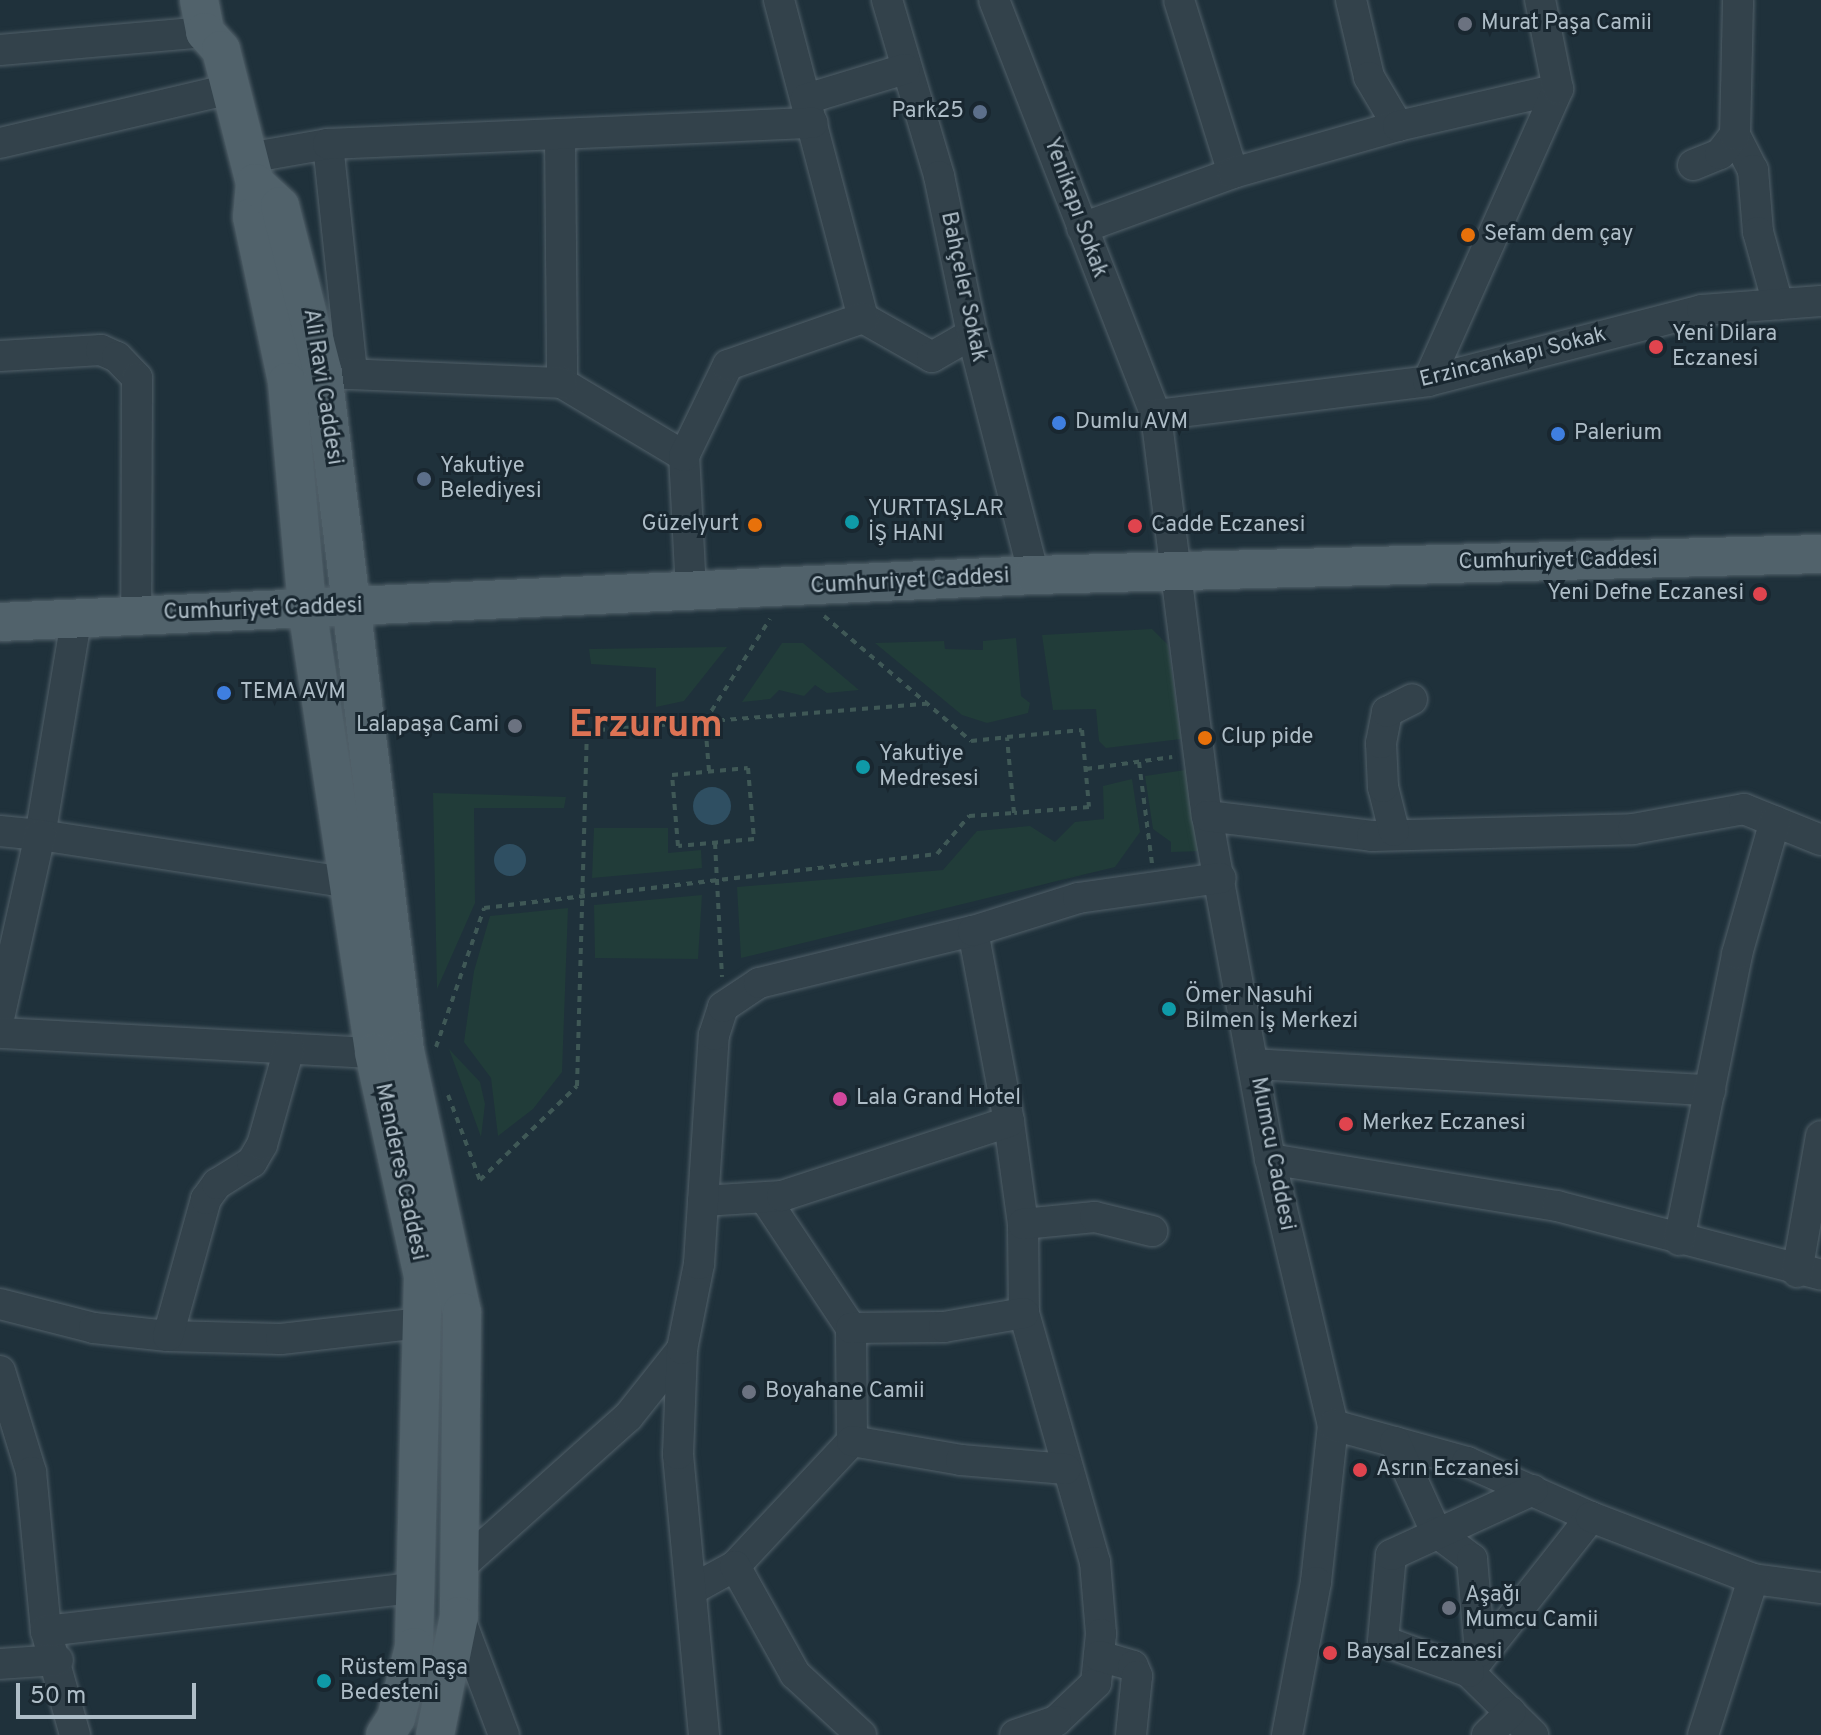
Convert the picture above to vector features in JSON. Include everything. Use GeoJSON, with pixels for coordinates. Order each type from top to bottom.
{"type":"FeatureCollection","features":[{"type":"Feature","properties":{"kind":"main road","name":"Ali Ravi Caddesi"},"geometry":{"type":"LineString","coordinates":[[212,21],[251,170],[252,217],[294,436],[307,608]]}},
{"type":"Feature","properties":{"kind":"main road","name":"Ali Ravi Caddesi"},"geometry":{"type":"LineString","coordinates":[[251,170],[280,206],[338,374],[350,606]]}},
{"type":"Feature","properties":{"kind":"main road","name":"Cumhuriyet Caddesi"},"geometry":{"type":"LineString","coordinates":[[0,622],[76,621],[136,615],[1034,575],[1821,554]]}},
{"type":"Feature","properties":{"kind":"main road","name":"Menderes Caddesi"},"geometry":{"type":"LineString","coordinates":[[350,606],[389,1052],[423,1276],[418,1587],[407,1684],[385,1735]]}},
{"type":"Feature","properties":{"kind":"main road","name":"Menderes Caddesi"},"geometry":{"type":"LineString","coordinates":[[307,608],[351,883],[389,1052],[462,1312],[459,1616],[435,1735]]}},
{"type":"Feature","properties":{"kind":"street"},"geometry":{"type":"LineString","coordinates":[[779,0],[863,318],[932,357],[972,334]]}},
{"type":"Feature","properties":{"kind":"street","name":"Bahçeler Sokak"},"geometry":{"type":"LineString","coordinates":[[887,0],[939,176],[972,334],[1034,575]]}},
{"type":"Feature","properties":{"kind":"street","name":"Yenikapı Sokak"},"geometry":{"type":"LineString","coordinates":[[994,0],[1156,415],[1175,571]]}},
{"type":"Feature","properties":{"kind":"street"},"geometry":{"type":"LineString","coordinates":[[1179,0],[1233,173]]}},
{"type":"Feature","properties":{"kind":"street"},"geometry":{"type":"LineString","coordinates":[[1351,0],[1369,77],[1398,126]]}},
{"type":"Feature","properties":{"kind":"street"},"geometry":{"type":"LineString","coordinates":[[1428,381],[1558,89],[1540,0]]}},
{"type":"Feature","properties":{"kind":"street"},"geometry":{"type":"LineString","coordinates":[[1738,0],[1735,135],[1753,170],[1758,232],[1778,304]]}},
{"type":"Feature","properties":{"kind":"street"},"geometry":{"type":"LineString","coordinates":[[0,50],[212,21]]}},
{"type":"Feature","properties":{"kind":"street"},"geometry":{"type":"LineString","coordinates":[[251,170],[328,144],[560,135],[809,111],[905,69]]}},
{"type":"Feature","properties":{"kind":"street"},"geometry":{"type":"LineString","coordinates":[[0,143],[230,89]]}},
{"type":"Feature","properties":{"kind":"street"},"geometry":{"type":"LineString","coordinates":[[1082,228],[1233,173],[1398,126],[1558,89]]}},
{"type":"Feature","properties":{"kind":"street"},"geometry":{"type":"LineString","coordinates":[[560,135],[562,383]]}},
{"type":"Feature","properties":{"kind":"street"},"geometry":{"type":"LineString","coordinates":[[1693,165],[1720,154],[1735,135]]}},
{"type":"Feature","properties":{"kind":"street"},"geometry":{"type":"LineString","coordinates":[[328,144],[338,374],[562,383],[684,456]]}},
{"type":"Feature","properties":{"kind":"street","name":"Erzincankapı Sokak"},"geometry":{"type":"LineString","coordinates":[[1156,415],[1428,381],[1702,310],[1821,301]]}},
{"type":"Feature","properties":{"kind":"street"},"geometry":{"type":"LineString","coordinates":[[691,592],[684,456],[728,365],[863,318]]}},
{"type":"Feature","properties":{"kind":"street"},"geometry":{"type":"LineString","coordinates":[[0,356],[101,350],[117,357],[137,378],[136,615]]}},
{"type":"Feature","properties":{"kind":"street","name":"Mumcu Caddesi"},"geometry":{"type":"LineString","coordinates":[[1175,571],[1207,816],[1221,878],[1270,1159],[1333,1425],[1316,1582],[1287,1735]]}},
{"type":"Feature","properties":{"kind":"street"},"geometry":{"type":"LineString","coordinates":[[0,1014],[40,835],[76,621]]}},
{"type":"Feature","properties":{"kind":"street"},"geometry":{"type":"LineString","coordinates":[[1394,831],[1383,787],[1381,743],[1387,712],[1412,699]]}},
{"type":"Feature","properties":{"kind":"street"},"geometry":{"type":"LineString","coordinates":[[1207,816],[1372,836],[1394,831],[1633,829],[1744,809],[1821,840]]}},
{"type":"Feature","properties":{"kind":"street"},"geometry":{"type":"LineString","coordinates":[[1679,1240],[1737,954],[1775,821]]}},
{"type":"Feature","properties":{"kind":"street"},"geometry":{"type":"LineString","coordinates":[[0,831],[351,883]]}},
{"type":"Feature","properties":{"kind":"street"},"geometry":{"type":"LineString","coordinates":[[704,1735],[693,1589],[678,1454],[682,1349],[699,1264],[714,1035],[723,1007],[759,983],[973,931],[1078,898],[1221,878]]}},
{"type":"Feature","properties":{"kind":"street"},"geometry":{"type":"LineString","coordinates":[[973,931],[1009,1122],[1023,1224],[1024,1313],[1095,1562],[1099,1656],[1096,1683],[1056,1721],[1015,1735]]}},
{"type":"Feature","properties":{"kind":"street"},"geometry":{"type":"LineString","coordinates":[[0,1033],[389,1052]]}},
{"type":"Feature","properties":{"kind":"street"},"geometry":{"type":"LineString","coordinates":[[168,1336],[206,1199],[217,1184],[252,1162],[262,1145],[289,1049]]}},
{"type":"Feature","properties":{"kind":"street"},"geometry":{"type":"LineString","coordinates":[[1253,1064],[1710,1090]]}},
{"type":"Feature","properties":{"kind":"street"},"geometry":{"type":"LineString","coordinates":[[703,1201],[766,1200],[1009,1122]]}},
{"type":"Feature","properties":{"kind":"street"},"geometry":{"type":"LineString","coordinates":[[1270,1159],[1518,1198],[1809,1274],[1821,1136]]}},
{"type":"Feature","properties":{"kind":"street"},"geometry":{"type":"LineString","coordinates":[[693,1589],[735,1566],[852,1441],[851,1328],[766,1200]]}},
{"type":"Feature","properties":{"kind":"street"},"geometry":{"type":"LineString","coordinates":[[1023,1224],[1095,1217],[1152,1231]]}},
{"type":"Feature","properties":{"kind":"street"},"geometry":{"type":"LineString","coordinates":[[0,1304],[94,1328],[168,1336],[281,1339],[422,1323]]}},
{"type":"Feature","properties":{"kind":"street"},"geometry":{"type":"LineString","coordinates":[[851,1328],[944,1327],[1024,1313]]}},
{"type":"Feature","properties":{"kind":"street"},"geometry":{"type":"LineString","coordinates":[[460,1567],[628,1417],[682,1349]]}},
{"type":"Feature","properties":{"kind":"street"},"geometry":{"type":"LineString","coordinates":[[0,1371],[31,1472],[46,1631],[58,1660],[75,1735]]}},
{"type":"Feature","properties":{"kind":"street"},"geometry":{"type":"LineString","coordinates":[[1333,1425],[1467,1462],[1591,1517],[1753,1579],[1821,1588]]}},
{"type":"Feature","properties":{"kind":"street"},"geometry":{"type":"LineString","coordinates":[[852,1441],[961,1460],[1066,1469]]}},
{"type":"Feature","properties":{"kind":"street"},"geometry":{"type":"LineString","coordinates":[[1395,1442],[1436,1532],[1472,1559],[1474,1662],[1511,1712],[1533,1735]]}},
{"type":"Feature","properties":{"kind":"street"},"geometry":{"type":"LineString","coordinates":[[1474,1662],[1383,1641],[1391,1555],[1533,1490]]}},
{"type":"Feature","properties":{"kind":"street"},"geometry":{"type":"LineString","coordinates":[[1474,1662],[1591,1517]]}},
{"type":"Feature","properties":{"kind":"street"},"geometry":{"type":"LineString","coordinates":[[735,1566],[795,1674],[861,1735]]}},
{"type":"Feature","properties":{"kind":"street"},"geometry":{"type":"LineString","coordinates":[[1703,1735],[1753,1579]]}},
{"type":"Feature","properties":{"kind":"street"},"geometry":{"type":"LineString","coordinates":[[46,1631],[418,1587]]}},
{"type":"Feature","properties":{"kind":"street"},"geometry":{"type":"LineString","coordinates":[[459,1616],[504,1735]]}},
{"type":"Feature","properties":{"kind":"street"},"geometry":{"type":"LineString","coordinates":[[1099,1656],[1133,1666],[1137,1676],[1131,1735]]}},
{"type":"Feature","properties":{"kind":"street"},"geometry":{"type":"LineString","coordinates":[[0,1664],[58,1660]]}},
{"type":"Feature","properties":{"kind":"street"},"geometry":{"type":"LineString","coordinates":[[1487,1735],[1511,1712]]}},
{"type":"Feature","properties":{"kind":"path"},"geometry":{"type":"LineString","coordinates":[[389,1052],[434,1054],[484,908],[718,876],[937,854],[969,816],[1089,807],[1082,730],[971,741],[791,588],[705,721],[709,771]]}},
{"type":"Feature","properties":{"kind":"path"},"geometry":{"type":"LineString","coordinates":[[444,1082],[480,1180],[577,1086],[587,731],[926,704]]}},
{"type":"Feature","properties":{"kind":"path"},"geometry":{"type":"LineString","coordinates":[[1007,737],[1014,813]]}},
{"type":"Feature","properties":{"kind":"path"},"geometry":{"type":"LineString","coordinates":[[1086,769],[1198,753]]}},
{"type":"Feature","properties":{"kind":"path"},"geometry":{"type":"LineString","coordinates":[[1139,762],[1155,887]]}},
{"type":"Feature","properties":{"kind":"path"},"geometry":{"type":"LineString","coordinates":[[748,768],[754,839],[715,843],[678,846],[672,775],[748,768]]}},
{"type":"Feature","properties":{"kind":"path"},"geometry":{"type":"LineString","coordinates":[[715,843],[723,1007]]}},
{"type":"Feature","properties":{"kind":"green space"},"geometry":{"type":"Polygon","coordinates":[[[1152,629],[1168,645],[1181,739],[1106,748],[1099,741],[1096,709],[1053,710],[1042,635],[1152,629]]]}},
{"type":"Feature","properties":{"kind":"green space"},"geometry":{"type":"Polygon","coordinates":[[[1016,638],[1021,696],[1030,703],[1028,713],[987,723],[962,715],[875,643],[944,641],[945,649],[983,650],[983,641],[1016,638]]]}},
{"type":"Feature","properties":{"kind":"green space"},"geometry":{"type":"Polygon","coordinates":[[[782,643],[803,643],[859,690],[827,693],[815,685],[804,696],[779,690],[770,699],[742,702],[782,643]]]}},
{"type":"Feature","properties":{"kind":"green space"},"geometry":{"type":"Polygon","coordinates":[[[727,647],[684,701],[656,707],[656,668],[591,664],[589,649],[727,647]]]}},
{"type":"Feature","properties":{"kind":"green space"},"geometry":{"type":"Polygon","coordinates":[[[1192,769],[1205,851],[1171,852],[1171,842],[1153,829],[1145,776],[1192,769]]]}},
{"type":"Feature","properties":{"kind":"green space"},"geometry":{"type":"Polygon","coordinates":[[[1132,779],[1140,832],[1115,867],[741,958],[737,887],[943,870],[977,831],[1030,826],[1055,842],[1075,822],[1104,819],[1103,786],[1132,779]]]}},
{"type":"Feature","properties":{"kind":"green space"},"geometry":{"type":"Polygon","coordinates":[[[433,793],[566,797],[564,808],[474,808],[475,903],[437,989],[433,793]]]}},
{"type":"Feature","properties":{"kind":"green space"},"geometry":{"type":"Polygon","coordinates":[[[594,828],[668,828],[668,853],[701,850],[702,868],[592,878],[594,828]]]}},
{"type":"Feature","properties":{"kind":"green space"},"geometry":{"type":"Polygon","coordinates":[[[702,895],[698,959],[595,958],[594,905],[702,895]]]}},
{"type":"Feature","properties":{"kind":"green space"},"geometry":{"type":"Polygon","coordinates":[[[568,908],[562,1072],[533,1109],[498,1136],[491,1078],[464,1042],[474,971],[490,916],[568,908]]]}},
{"type":"Feature","properties":{"kind":"green space"},"geometry":{"type":"Polygon","coordinates":[[[449,1049],[480,1082],[485,1104],[481,1137],[449,1049]]]}},
{"type":"Feature","properties":{"kind":"water"},"geometry":{"type":"Polygon","coordinates":[[[712,787],[725,793],[731,806],[725,819],[712,825],[699,819],[693,806],[699,793],[712,787]]]}},
{"type":"Feature","properties":{"kind":"water"},"geometry":{"type":"Polygon","coordinates":[[[510,844],[522,848],[526,860],[522,872],[510,876],[498,872],[494,860],[498,848],[510,844]]]}},
{"type":"Feature","properties":{"kind":"place","name":"Murat Paşa Camii"},"geometry":{"type":"Point","coordinates":[1465,24]}},
{"type":"Feature","properties":{"kind":"place","name":"Park25"},"geometry":{"type":"Point","coordinates":[980,112]}},
{"type":"Feature","properties":{"kind":"place","name":"Sefam dem çay"},"geometry":{"type":"Point","coordinates":[1468,235]}},
{"type":"Feature","properties":{"kind":"place","name":"Yeni Dilara Eczanesi"},"geometry":{"type":"Point","coordinates":[1656,347]}},
{"type":"Feature","properties":{"kind":"place","name":"Dumlu AVM"},"geometry":{"type":"Point","coordinates":[1059,423]}},
{"type":"Feature","properties":{"kind":"place","name":"Palerium"},"geometry":{"type":"Point","coordinates":[1558,434]}},
{"type":"Feature","properties":{"kind":"place","name":"Yakutiye Belediyesi"},"geometry":{"type":"Point","coordinates":[424,479]}},
{"type":"Feature","properties":{"kind":"place","name":"YURTTAŞLAR İŞ HANI"},"geometry":{"type":"Point","coordinates":[852,522]}},
{"type":"Feature","properties":{"kind":"place","name":"Güzelyurt"},"geometry":{"type":"Point","coordinates":[755,525]}},
{"type":"Feature","properties":{"kind":"place","name":"Cadde Eczanesi"},"geometry":{"type":"Point","coordinates":[1135,526]}},
{"type":"Feature","properties":{"kind":"place","name":"Yeni Defne Eczanesi"},"geometry":{"type":"Point","coordinates":[1760,594]}},
{"type":"Feature","properties":{"kind":"place","name":"TEMA AVM"},"geometry":{"type":"Point","coordinates":[224,693]}},
{"type":"Feature","properties":{"kind":"place","name":"Lalapaşa Cami"},"geometry":{"type":"Point","coordinates":[515,726]}},
{"type":"Feature","properties":{"kind":"place","name":"Clup pide"},"geometry":{"type":"Point","coordinates":[1205,738]}},
{"type":"Feature","properties":{"kind":"place","name":"Yakutiye Medresesi"},"geometry":{"type":"Point","coordinates":[863,767]}},
{"type":"Feature","properties":{"kind":"place","name":"Ömer Nasuhi Bilmen İş Merkezi"},"geometry":{"type":"Point","coordinates":[1169,1009]}},
{"type":"Feature","properties":{"kind":"place","name":"Lala Grand Hotel"},"geometry":{"type":"Point","coordinates":[840,1099]}},
{"type":"Feature","properties":{"kind":"place","name":"Merkez Eczanesi"},"geometry":{"type":"Point","coordinates":[1346,1124]}},
{"type":"Feature","properties":{"kind":"place","name":"Boyahane Camii"},"geometry":{"type":"Point","coordinates":[749,1392]}},
{"type":"Feature","properties":{"kind":"place","name":"Asrın Eczanesi"},"geometry":{"type":"Point","coordinates":[1360,1470]}},
{"type":"Feature","properties":{"kind":"place","name":"Aşağı Mumcu Camii"},"geometry":{"type":"Point","coordinates":[1449,1608]}},
{"type":"Feature","properties":{"kind":"place","name":"Baysal Eczanesi"},"geometry":{"type":"Point","coordinates":[1330,1653]}},
{"type":"Feature","properties":{"kind":"place","name":"Rüstem Paşa Bedesteni"},"geometry":{"type":"Point","coordinates":[324,1681]}},
{"type":"Feature","properties":{"kind":"district","name":"Erzurum"},"geometry":{"type":"Point","coordinates":[646,727]}}]}
